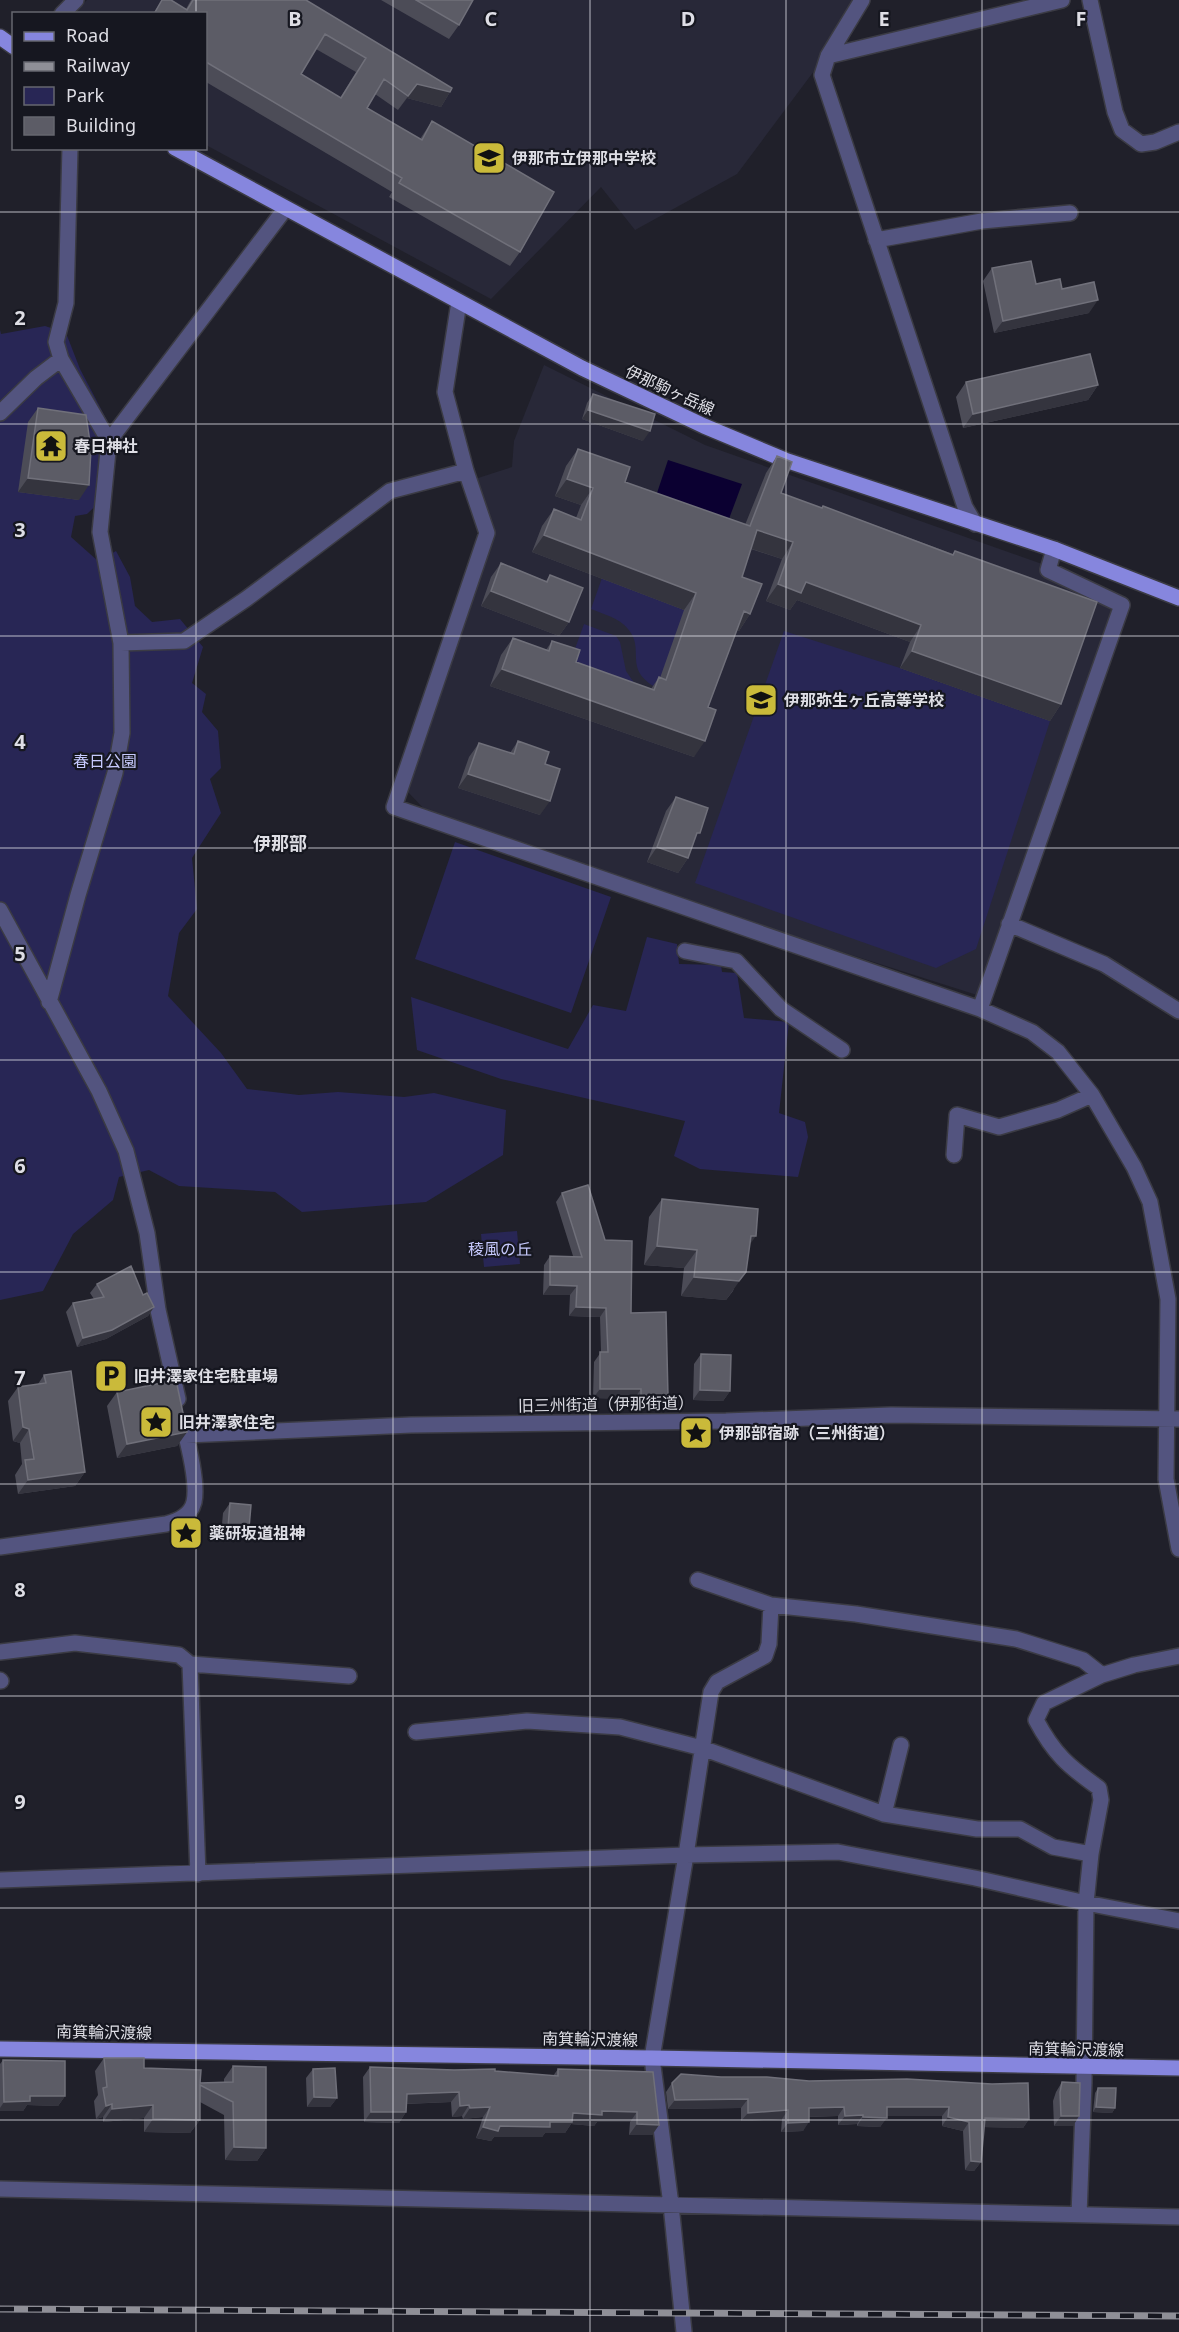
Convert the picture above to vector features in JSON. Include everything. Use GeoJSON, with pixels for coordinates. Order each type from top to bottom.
{"type":"FeatureCollection","features":[{"type":"Feature","properties":{"kind":"main road","name":"伊那駒ヶ岳線"},"geometry":{"type":"LineString","coordinates":[[179,150],[582,368],[704,426],[802,466],[1054,549],[1179,598]]}},
{"type":"Feature","properties":{"kind":"main road","name":"南箕輪沢渡線"},"geometry":{"type":"LineString","coordinates":[[0,2049],[1179,2068]]}},
{"type":"Feature","properties":{"kind":"street"},"geometry":{"type":"LineString","coordinates":[[64,12],[76,0]]}},
{"type":"Feature","properties":{"kind":"street"},"geometry":{"type":"LineString","coordinates":[[862,0],[828,56],[822,75],[965,507],[975,524]]}},
{"type":"Feature","properties":{"kind":"street"},"geometry":{"type":"LineString","coordinates":[[828,56],[1062,0]]}},
{"type":"Feature","properties":{"kind":"street"},"geometry":{"type":"LineString","coordinates":[[1090,0],[1115,112],[1122,130],[1140,144],[1155,142],[1179,132]]}},
{"type":"Feature","properties":{"kind":"street"},"geometry":{"type":"LineString","coordinates":[[70,150],[66,303],[56,342],[61,359],[109,441]]}},
{"type":"Feature","properties":{"kind":"street"},"geometry":{"type":"LineString","coordinates":[[50,1002],[78,895],[115,773],[122,733],[121,643],[100,532],[109,441],[285,209]]}},
{"type":"Feature","properties":{"kind":"street"},"geometry":{"type":"LineString","coordinates":[[876,240],[982,220],[1070,213]]}},
{"type":"Feature","properties":{"kind":"street"},"geometry":{"type":"LineString","coordinates":[[459,302],[445,392],[466,471],[487,533],[391,808],[980,1009],[1032,1032],[1058,1052],[1092,1095],[1134,1167],[1150,1202],[1168,1299],[1173,1418],[1166,1479],[1179,1549]]}},
{"type":"Feature","properties":{"kind":"street"},"geometry":{"type":"LineString","coordinates":[[0,413],[36,378],[61,359]]}},
{"type":"Feature","properties":{"kind":"street"},"geometry":{"type":"LineString","coordinates":[[121,643],[184,642],[246,599],[390,490],[466,471]]}},
{"type":"Feature","properties":{"kind":"street"},"geometry":{"type":"LineString","coordinates":[[980,1009],[1122,605],[1048,570],[1054,549]]}},
{"type":"Feature","properties":{"kind":"street"},"geometry":{"type":"LineString","coordinates":[[0,910],[99,1091],[126,1151],[147,1233],[158,1310],[186,1435],[194,1484],[194,1503],[188,1513],[179,1520],[166,1524],[0,1547]]}},
{"type":"Feature","properties":{"kind":"street"},"geometry":{"type":"LineString","coordinates":[[1009,924],[1104,964],[1179,1011]]}},
{"type":"Feature","properties":{"kind":"street"},"geometry":{"type":"LineString","coordinates":[[685,951],[736,961],[782,1010],[842,1050]]}},
{"type":"Feature","properties":{"kind":"street"},"geometry":{"type":"LineString","coordinates":[[954,1155],[957,1114],[999,1127],[1058,1110],[1092,1095]]}},
{"type":"Feature","properties":{"kind":"street","name":"旧三州街道（伊那街道）"},"geometry":{"type":"LineString","coordinates":[[186,1435],[411,1425],[715,1421],[891,1414],[1173,1418]]}},
{"type":"Feature","properties":{"kind":"street"},"geometry":{"type":"LineString","coordinates":[[698,1580],[771,1605],[856,1614],[1016,1639],[1083,1660],[1102,1675]]}},
{"type":"Feature","properties":{"kind":"street"},"geometry":{"type":"LineString","coordinates":[[684,2332],[671,2205],[652,2058],[711,1692],[717,1682],[765,1656],[769,1644],[771,1605]]}},
{"type":"Feature","properties":{"kind":"street"},"geometry":{"type":"LineString","coordinates":[[0,1652],[75,1643],[179,1655],[190,1665],[349,1676]]}},
{"type":"Feature","properties":{"kind":"street"},"geometry":{"type":"LineString","coordinates":[[1079,2215],[1086,1904],[1090,1854],[1101,1800],[1099,1788],[1067,1766],[1048,1744],[1036,1720],[1044,1703],[1102,1675],[1134,1665],[1179,1656]]}},
{"type":"Feature","properties":{"kind":"street"},"geometry":{"type":"LineString","coordinates":[[190,1665],[198,1874]]}},
{"type":"Feature","properties":{"kind":"street"},"geometry":{"type":"LineString","coordinates":[[416,1732],[538,1722],[620,1727],[702,1748],[885,1814],[977,1829],[1020,1829],[1053,1847],[1090,1854]]}},
{"type":"Feature","properties":{"kind":"street"},"geometry":{"type":"LineString","coordinates":[[885,1814],[901,1745]]}},
{"type":"Feature","properties":{"kind":"street"},"geometry":{"type":"LineString","coordinates":[[0,1880],[686,1855],[838,1852],[1179,1921]]}},
{"type":"Feature","properties":{"kind":"street"},"geometry":{"type":"LineString","coordinates":[[0,2189],[1179,2217]]}},
{"type":"Feature","properties":{"kind":"shaded area","name":"伊那市立伊那中学校"},"geometry":{"type":"Polygon","coordinates":[[[87,0],[854,0],[814,71],[737,174],[635,230],[601,187],[491,299],[207,146],[207,12],[76,12],[87,0]]]}},
{"type":"Feature","properties":{"kind":"shaded area","name":"伊那弥生ヶ丘高等学校"},"geometry":{"type":"Polygon","coordinates":[[[544,365],[705,445],[1042,564],[1040,573],[1115,609],[977,995],[748,922],[427,812],[408,792],[490,544],[475,479],[512,467],[514,441],[544,365]]]}},
{"type":"Feature","properties":{"kind":"shaded area"},"geometry":{"type":"Polygon","coordinates":[[[668,460],[742,484],[726,527],[654,502],[668,460]]]}},
{"type":"Feature","properties":{"kind":"green space","name":"春日公園"},"geometry":{"type":"Polygon","coordinates":[[[45,326],[66,333],[80,369],[110,426],[110,492],[87,514],[75,516],[71,537],[98,561],[116,551],[130,577],[135,606],[152,622],[180,619],[203,647],[192,683],[206,694],[202,712],[218,731],[221,768],[210,779],[221,813],[192,858],[197,909],[179,933],[168,996],[221,1053],[247,1089],[299,1095],[338,1092],[404,1097],[434,1093],[506,1110],[503,1155],[426,1202],[302,1212],[275,1192],[179,1186],[149,1170],[119,1177],[113,1200],[73,1234],[43,1291],[0,1300],[0,330],[1,334],[45,326]]]}},
{"type":"Feature","properties":{"kind":"green space"},"geometry":{"type":"Polygon","coordinates":[[[602,578],[687,611],[657,688],[640,674],[633,637],[625,625],[591,609],[602,578]]]}},
{"type":"Feature","properties":{"kind":"green space"},"geometry":{"type":"Polygon","coordinates":[[[584,624],[616,636],[620,642],[626,671],[637,687],[564,679],[584,624]]]}},
{"type":"Feature","properties":{"kind":"green space"},"geometry":{"type":"Polygon","coordinates":[[[784,631],[900,668],[1050,721],[976,949],[936,968],[695,883],[784,631]]]}},
{"type":"Feature","properties":{"kind":"green space"},"geometry":{"type":"Polygon","coordinates":[[[455,842],[611,897],[571,1013],[415,959],[455,842]]]}},
{"type":"Feature","properties":{"kind":"green space"},"geometry":{"type":"Polygon","coordinates":[[[647,937],[677,944],[679,964],[721,965],[722,972],[737,973],[744,1018],[789,1022],[779,1113],[805,1122],[808,1137],[798,1177],[700,1169],[674,1156],[685,1121],[501,1079],[417,1050],[411,997],[568,1049],[593,1005],[626,1011],[647,937]]]}},
{"type":"Feature","properties":{"kind":"green space","name":"稜風の丘"},"geometry":{"type":"Polygon","coordinates":[[[517,1231],[520,1264],[484,1267],[481,1234],[517,1231]]]}},
{"type":"Feature","properties":{"kind":"building"},"geometry":{"type":"Polygon","coordinates":[[[162,0],[171,0],[187,10],[193,0],[306,0],[452,88],[450,92],[417,84],[408,96],[384,79],[367,108],[422,140],[432,121],[554,192],[520,252],[399,183],[402,178],[207,63],[207,12],[155,12],[162,0]],[[325,34],[301,74],[341,98],[366,58],[325,34]]]}},
{"type":"Feature","properties":{"kind":"building"},"geometry":{"type":"Polygon","coordinates":[[[416,0],[473,0],[459,25],[416,0]]]}},
{"type":"Feature","properties":{"kind":"building"},"geometry":{"type":"Polygon","coordinates":[[[1031,261],[1036,284],[1060,279],[1062,289],[1094,282],[1098,300],[1003,321],[992,268],[1031,261]]]}},
{"type":"Feature","properties":{"kind":"building"},"geometry":{"type":"Polygon","coordinates":[[[1090,354],[1098,385],[973,414],[966,382],[1090,354]]]}},
{"type":"Feature","properties":{"kind":"building"},"geometry":{"type":"Polygon","coordinates":[[[593,394],[655,414],[650,431],[588,410],[593,394]]]}},
{"type":"Feature","properties":{"kind":"building","name":"春日神社"},"geometry":{"type":"Polygon","coordinates":[[[38,408],[86,415],[91,449],[89,485],[28,478],[38,408]]]}},
{"type":"Feature","properties":{"kind":"building"},"geometry":{"type":"Polygon","coordinates":[[[578,449],[630,467],[625,482],[750,526],[777,456],[792,462],[781,493],[822,508],[823,506],[953,555],[955,551],[1097,602],[1061,704],[912,651],[921,625],[806,582],[801,593],[778,584],[793,542],[757,530],[742,577],[762,584],[750,614],[744,611],[708,707],[716,710],[705,741],[502,669],[513,638],[549,651],[552,641],[580,650],[576,662],[654,690],[659,677],[666,680],[696,593],[544,535],[554,509],[581,520],[593,488],[567,479],[578,449]]]}},
{"type":"Feature","properties":{"kind":"building"},"geometry":{"type":"Polygon","coordinates":[[[501,563],[547,582],[550,575],[583,588],[569,622],[491,591],[501,563]]]}},
{"type":"Feature","properties":{"kind":"building"},"geometry":{"type":"Polygon","coordinates":[[[518,741],[549,752],[545,764],[560,769],[550,801],[468,774],[479,743],[514,754],[518,741]]]}},
{"type":"Feature","properties":{"kind":"building"},"geometry":{"type":"Polygon","coordinates":[[[676,797],[708,808],[700,833],[697,833],[688,858],[657,847],[676,797]]]}},
{"type":"Feature","properties":{"kind":"building"},"geometry":{"type":"Polygon","coordinates":[[[588,1185],[605,1240],[632,1241],[631,1313],[666,1312],[668,1396],[641,1397],[641,1389],[600,1389],[600,1352],[608,1352],[606,1308],[576,1307],[577,1286],[550,1285],[550,1256],[582,1257],[562,1193],[588,1185]]]}},
{"type":"Feature","properties":{"kind":"building"},"geometry":{"type":"Polygon","coordinates":[[[662,1199],[758,1209],[756,1236],[751,1236],[746,1272],[739,1281],[694,1277],[697,1250],[657,1246],[662,1199]]]}},
{"type":"Feature","properties":{"kind":"building"},"geometry":{"type":"Polygon","coordinates":[[[131,1266],[143,1295],[147,1293],[154,1307],[112,1330],[83,1338],[73,1303],[104,1297],[97,1284],[131,1266]]]}},
{"type":"Feature","properties":{"kind":"building"},"geometry":{"type":"Polygon","coordinates":[[[701,1354],[731,1355],[730,1391],[700,1390],[701,1354]]]}},
{"type":"Feature","properties":{"kind":"building"},"geometry":{"type":"Polygon","coordinates":[[[71,1371],[85,1472],[28,1480],[25,1460],[34,1459],[29,1429],[23,1427],[18,1387],[46,1383],[44,1375],[71,1371]]]}},
{"type":"Feature","properties":{"kind":"building"},"geometry":{"type":"Polygon","coordinates":[[[176,1380],[187,1432],[127,1444],[117,1392],[176,1380]]]}},
{"type":"Feature","properties":{"kind":"building"},"geometry":{"type":"Polygon","coordinates":[[[230,1503],[251,1505],[249,1528],[228,1527],[230,1503]]]}},
{"type":"Feature","properties":{"kind":"building"},"geometry":{"type":"Polygon","coordinates":[[[104,2058],[144,2058],[144,2068],[201,2070],[200,2083],[233,2082],[233,2066],[266,2067],[266,2148],[234,2147],[233,2102],[200,2085],[200,2120],[153,2119],[153,2105],[112,2109],[112,2104],[106,2106],[103,2088],[107,2087],[104,2058]]]}},
{"type":"Feature","properties":{"kind":"building"},"geometry":{"type":"Polygon","coordinates":[[[3,2060],[65,2061],[65,2096],[30,2096],[30,2101],[4,2102],[3,2060]]]}},
{"type":"Feature","properties":{"kind":"building"},"geometry":{"type":"Polygon","coordinates":[[[370,2067],[495,2069],[495,2071],[558,2076],[558,2069],[653,2072],[659,2125],[637,2124],[637,2112],[602,2111],[602,2115],[573,2113],[572,2122],[550,2122],[550,2127],[500,2126],[498,2131],[483,2127],[490,2107],[460,2106],[459,2092],[407,2094],[406,2112],[371,2112],[370,2067]]]}},
{"type":"Feature","properties":{"kind":"building"},"geometry":{"type":"Polygon","coordinates":[[[335,2068],[337,2098],[314,2097],[313,2069],[335,2068]]]}},
{"type":"Feature","properties":{"kind":"building"},"geometry":{"type":"Polygon","coordinates":[[[681,2074],[809,2081],[907,2079],[992,2084],[1028,2083],[1029,2119],[985,2118],[981,2162],[971,2161],[969,2122],[948,2117],[949,2107],[887,2107],[887,2118],[863,2117],[863,2115],[845,2116],[844,2107],[809,2108],[809,2122],[788,2123],[788,2110],[748,2113],[748,2099],[675,2100],[672,2083],[681,2074]]]}},
{"type":"Feature","properties":{"kind":"building"},"geometry":{"type":"Polygon","coordinates":[[[1062,2082],[1080,2083],[1079,2116],[1061,2116],[1062,2082]]]}},
{"type":"Feature","properties":{"kind":"building"},"geometry":{"type":"Polygon","coordinates":[[[1098,2088],[1116,2088],[1115,2108],[1096,2107],[1098,2088]]]}},
{"type":"Feature","properties":{"kind":"railway"},"geometry":{"type":"LineString","coordinates":[[0,2309],[1179,2316]]}},
{"type":"Feature","properties":{"kind":"place","name":"伊那市立伊那中学校"},"geometry":{"type":"Point","coordinates":[489,158]}},
{"type":"Feature","properties":{"kind":"place","name":"春日神社"},"geometry":{"type":"Point","coordinates":[51,446]}},
{"type":"Feature","properties":{"kind":"place","name":"伊那弥生ヶ丘高等学校"},"geometry":{"type":"Point","coordinates":[761,700]}},
{"type":"Feature","properties":{"kind":"place","name":"旧井澤家住宅駐車場"},"geometry":{"type":"Point","coordinates":[111,1376]}},
{"type":"Feature","properties":{"kind":"place","name":"旧井澤家住宅"},"geometry":{"type":"Point","coordinates":[156,1422]}},
{"type":"Feature","properties":{"kind":"place","name":"伊那部宿跡（三州街道）"},"geometry":{"type":"Point","coordinates":[696,1433]}},
{"type":"Feature","properties":{"kind":"place","name":"薬研坂道祖神"},"geometry":{"type":"Point","coordinates":[186,1533]}},
{"type":"Feature","properties":{"kind":"district","name":"伊那部"},"geometry":{"type":"Point","coordinates":[280,843]}}]}
